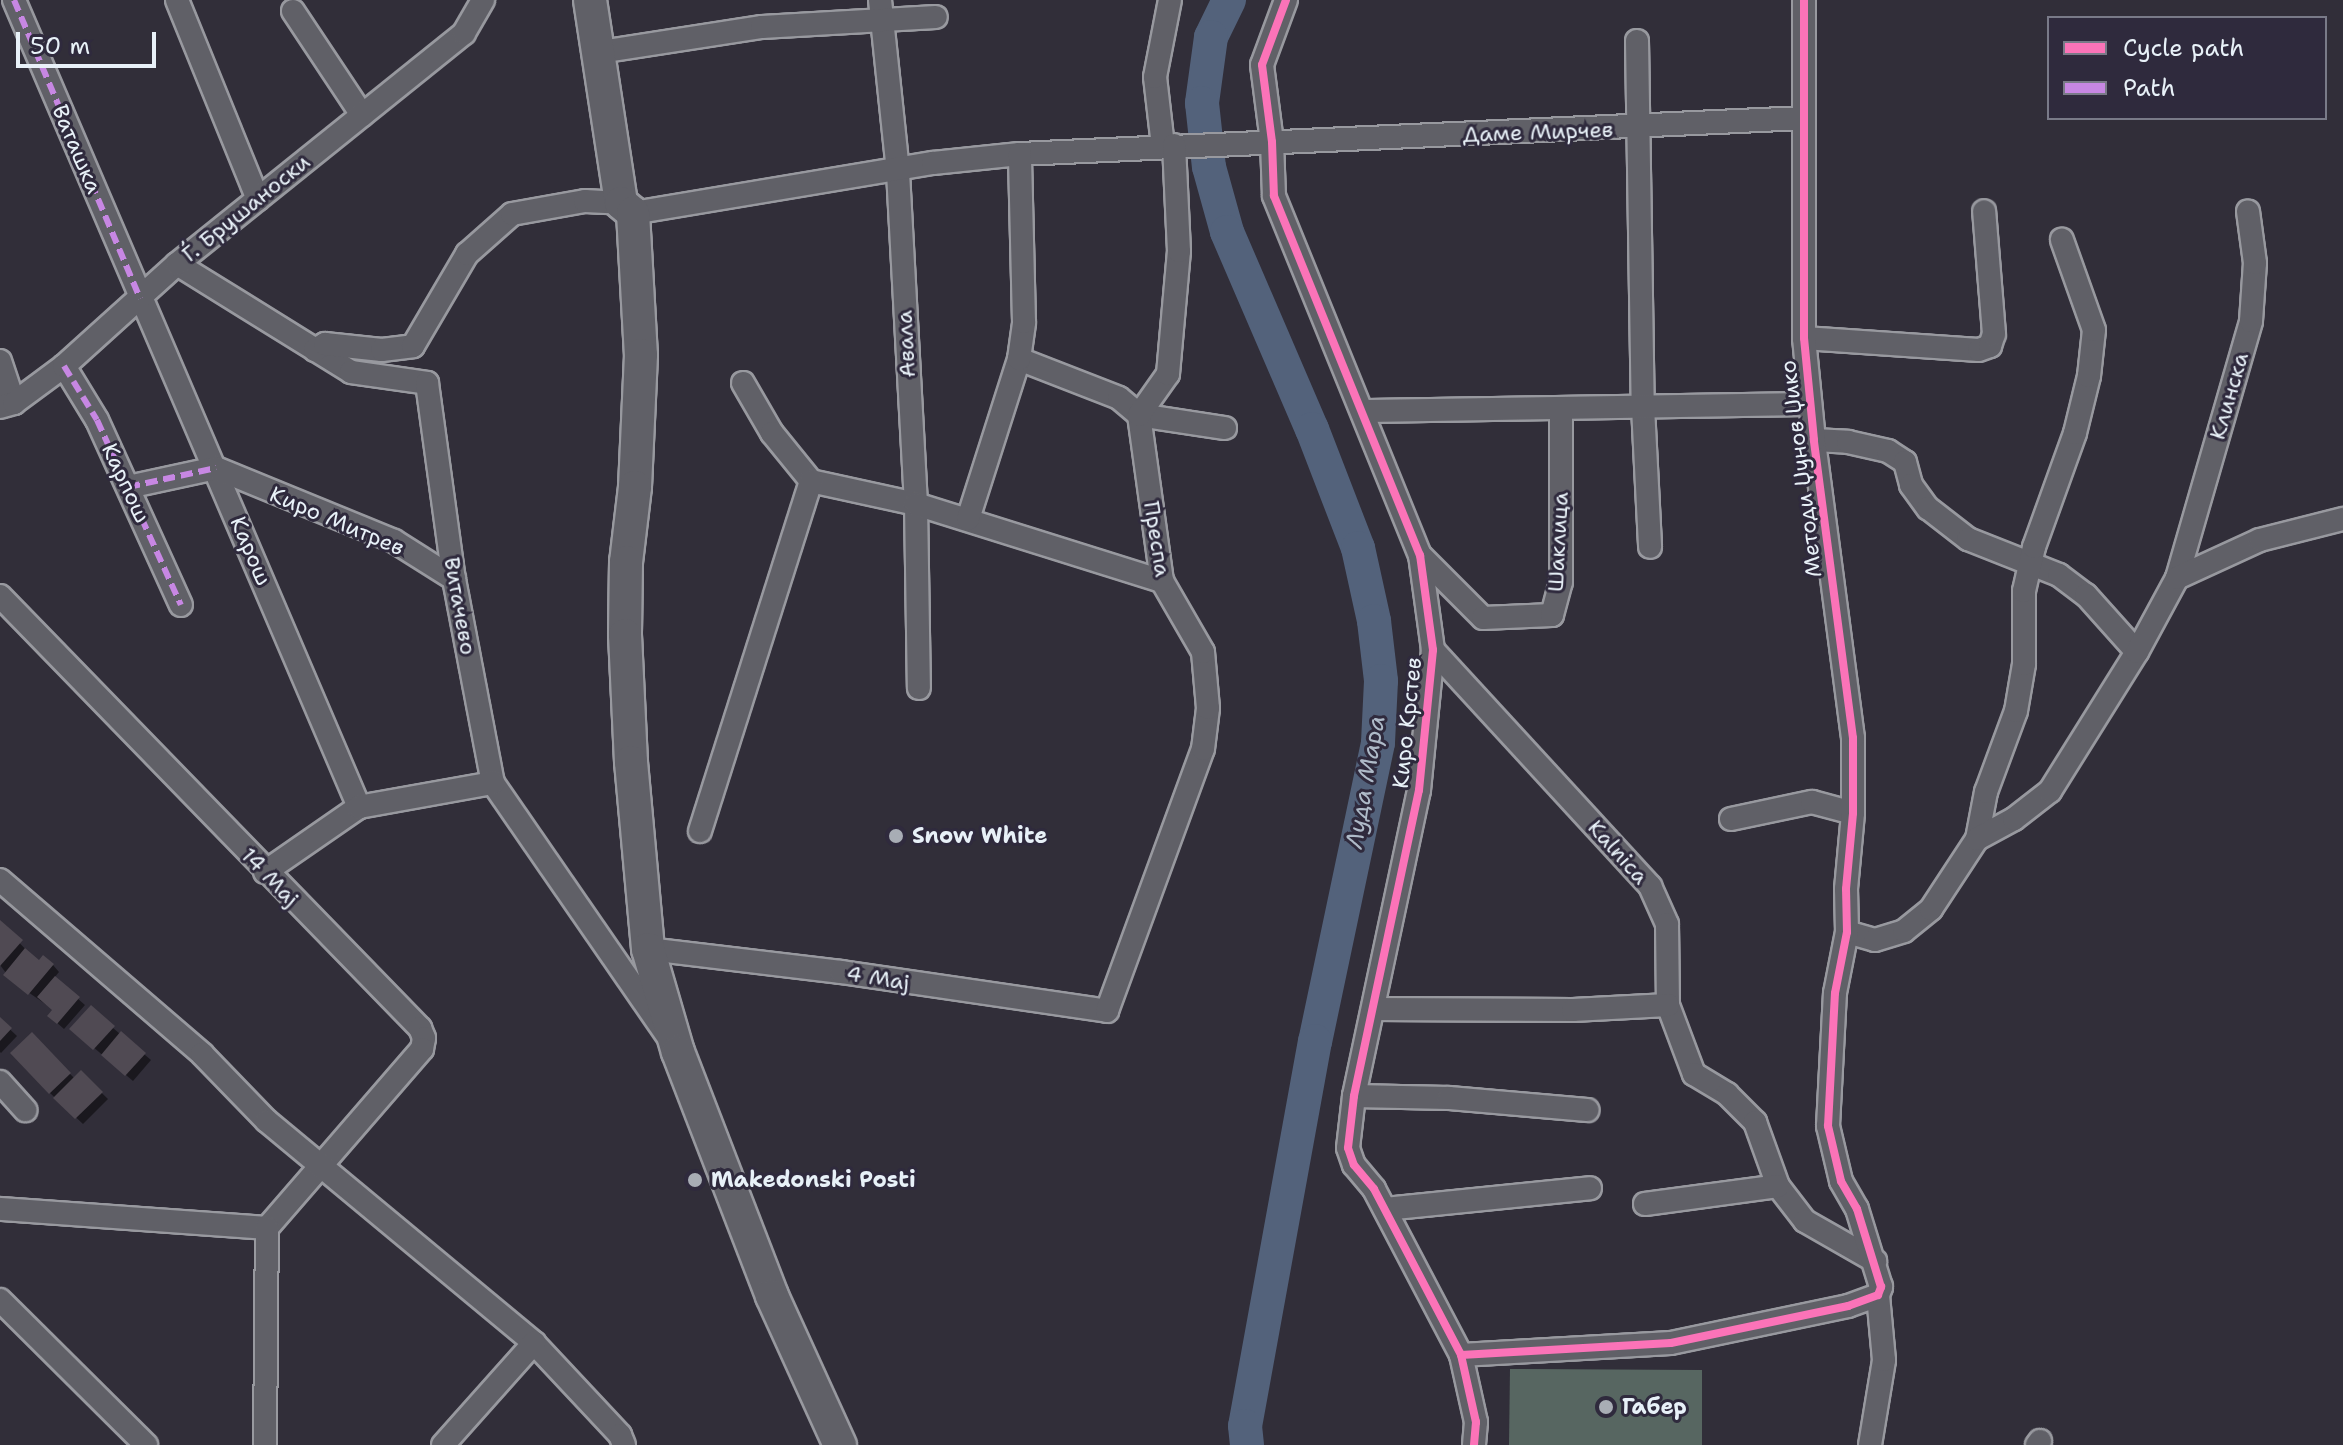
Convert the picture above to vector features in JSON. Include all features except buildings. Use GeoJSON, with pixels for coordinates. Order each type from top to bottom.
{"type":"FeatureCollection","features":[{"type":"Feature","properties":{"kind":"main road"},"geometry":{"type":"LineString","coordinates":[[590,0],[627,208],[641,355],[635,487],[626,562],[625,635],[631,762],[648,949],[678,1052],[772,1296],[840,1445]]}},
{"type":"Feature","properties":{"kind":"street","name":"Ваташка"},"geometry":{"type":"LineString","coordinates":[[14,0],[140,298]]}},
{"type":"Feature","properties":{"kind":"street"},"geometry":{"type":"LineString","coordinates":[[177,0],[258,199]]}},
{"type":"Feature","properties":{"kind":"street","name":"Ѓ. Брушаноски"},"geometry":{"type":"LineString","coordinates":[[7,405],[64,366],[177,264],[464,33],[483,0]]}},
{"type":"Feature","properties":{"kind":"street"},"geometry":{"type":"LineString","coordinates":[[1139,415],[1168,374],[1179,251],[1169,145],[1155,77],[1170,0]]}},
{"type":"Feature","properties":{"kind":"street","name":"Киро Крстев"},"geometry":{"type":"LineString","coordinates":[[1286,0],[1262,65],[1272,142],[1274,196],[1420,555],[1433,650],[1419,790],[1354,1096],[1348,1148],[1354,1165],[1374,1189],[1385,1209],[1461,1355],[1476,1422],[1474,1445]]}},
{"type":"Feature","properties":{"kind":"street","name":"Методи Џунов Џико"},"geometry":{"type":"LineString","coordinates":[[1804,0],[1804,338],[1814,440],[1853,738],[1847,932],[1835,993],[1828,1126],[1841,1181],[1857,1209],[1880,1278],[1878,1295],[1884,1360],[1870,1445]]}},
{"type":"Feature","properties":{"kind":"street"},"geometry":{"type":"LineString","coordinates":[[293,11],[362,115]]}},
{"type":"Feature","properties":{"kind":"street"},"geometry":{"type":"LineString","coordinates":[[600,52],[882,11],[936,17]]}},
{"type":"Feature","properties":{"kind":"street","name":"Авала"},"geometry":{"type":"LineString","coordinates":[[882,11],[898,172],[916,504],[919,688]]}},
{"type":"Feature","properties":{"kind":"street"},"geometry":{"type":"LineString","coordinates":[[1637,41],[1643,407],[1650,547]]}},
{"type":"Feature","properties":{"kind":"street","name":"Даме Мирчев"},"geometry":{"type":"LineString","coordinates":[[315,350],[325,344],[382,350],[413,346],[467,254],[486,233],[512,214],[585,201],[627,208],[898,172],[933,163],[1020,154],[1169,145],[1639,128],[1803,118]]}},
{"type":"Feature","properties":{"kind":"street"},"geometry":{"type":"LineString","coordinates":[[968,519],[1019,359],[1024,322],[1020,154]]}},
{"type":"Feature","properties":{"kind":"street"},"geometry":{"type":"LineString","coordinates":[[1804,338],[1979,350],[1990,346],[1994,334],[1984,211]]}},
{"type":"Feature","properties":{"kind":"street","name":"Клинска"},"geometry":{"type":"LineString","coordinates":[[2177,578],[2251,321],[2255,263],[2248,211]]}},
{"type":"Feature","properties":{"kind":"street"},"geometry":{"type":"LineString","coordinates":[[1847,932],[1875,940],[1904,931],[1931,909],[1977,839],[1986,792],[2016,711],[2024,664],[2024,591],[2030,564],[2075,433],[2089,376],[2094,330],[2062,240]]}},
{"type":"Feature","properties":{"kind":"street","name":"Витачево"},"geometry":{"type":"LineString","coordinates":[[177,264],[351,372],[427,383],[454,579],[493,783],[678,1052]]}},
{"type":"Feature","properties":{"kind":"street","name":"Карош"},"geometry":{"type":"LineString","coordinates":[[140,298],[216,468],[359,807]]}},
{"type":"Feature","properties":{"kind":"street"},"geometry":{"type":"LineString","coordinates":[[1019,359],[1119,398],[1139,415],[1225,428]]}},
{"type":"Feature","properties":{"kind":"street"},"geometry":{"type":"LineString","coordinates":[[0,361],[7,405]]}},
{"type":"Feature","properties":{"kind":"street","name":"Карпош"},"geometry":{"type":"LineString","coordinates":[[64,366],[97,420],[181,605]]}},
{"type":"Feature","properties":{"kind":"street"},"geometry":{"type":"LineString","coordinates":[[743,383],[772,433],[811,481],[916,504],[1162,581]]}},
{"type":"Feature","properties":{"kind":"street"},"geometry":{"type":"LineString","coordinates":[[1363,411],[1810,404]]}},
{"type":"Feature","properties":{"kind":"street","name":"Шаклица"},"geometry":{"type":"LineString","coordinates":[[1420,555],[1483,618],[1552,615],[1561,582],[1561,408]]}},
{"type":"Feature","properties":{"kind":"street","name":"Преспа"},"geometry":{"type":"LineString","coordinates":[[1107,1011],[1203,749],[1208,708],[1203,652],[1162,581],[1139,415]]}},
{"type":"Feature","properties":{"kind":"street"},"geometry":{"type":"LineString","coordinates":[[1814,440],[1848,442],[1888,451],[1905,462],[1911,485],[1928,508],[1968,539],[2059,575],[2086,595],[2137,652]]}},
{"type":"Feature","properties":{"kind":"street"},"geometry":{"type":"LineString","coordinates":[[128,487],[216,468]]}},
{"type":"Feature","properties":{"kind":"street","name":"Киро Митрев"},"geometry":{"type":"LineString","coordinates":[[216,468],[394,541],[454,579]]}},
{"type":"Feature","properties":{"kind":"street"},"geometry":{"type":"LineString","coordinates":[[700,831],[811,481]]}},
{"type":"Feature","properties":{"kind":"street"},"geometry":{"type":"LineString","coordinates":[[1977,839],[2014,819],[2050,791],[2137,652],[2177,578],[2260,540],[2343,519]]}},
{"type":"Feature","properties":{"kind":"street","name":"14 Мај"},"geometry":{"type":"LineString","coordinates":[[0,596],[420,1028],[424,1038],[422,1049],[322,1167]]}},
{"type":"Feature","properties":{"kind":"street","name":"Kalnica"},"geometry":{"type":"LineString","coordinates":[[1433,650],[1650,886],[1667,924],[1668,1005],[1694,1074],[1727,1094],[1755,1122],[1778,1186],[1805,1221],[1875,1261]]}},
{"type":"Feature","properties":{"kind":"street"},"geometry":{"type":"LineString","coordinates":[[265,872],[359,807],[493,783]]}},
{"type":"Feature","properties":{"kind":"street"},"geometry":{"type":"LineString","coordinates":[[1731,819],[1812,802],[1853,813]]}},
{"type":"Feature","properties":{"kind":"street"},"geometry":{"type":"LineString","coordinates":[[0,880],[202,1054],[267,1121],[534,1343],[620,1435],[624,1445]]}},
{"type":"Feature","properties":{"kind":"street","name":"4 Мај"},"geometry":{"type":"LineString","coordinates":[[648,949],[841,972],[1107,1011]]}},
{"type":"Feature","properties":{"kind":"street"},"geometry":{"type":"LineString","coordinates":[[1374,1009],[1573,1010],[1668,1005]]}},
{"type":"Feature","properties":{"kind":"street"},"geometry":{"type":"LineString","coordinates":[[0,1082],[25,1110]]}},
{"type":"Feature","properties":{"kind":"street"},"geometry":{"type":"LineString","coordinates":[[1354,1096],[1449,1098],[1587,1110]]}},
{"type":"Feature","properties":{"kind":"street"},"geometry":{"type":"LineString","coordinates":[[265,1445],[267,1228],[322,1167]]}},
{"type":"Feature","properties":{"kind":"street"},"geometry":{"type":"LineString","coordinates":[[1645,1204],[1778,1186]]}},
{"type":"Feature","properties":{"kind":"street"},"geometry":{"type":"LineString","coordinates":[[1385,1209],[1590,1188]]}},
{"type":"Feature","properties":{"kind":"street"},"geometry":{"type":"LineString","coordinates":[[0,1209],[267,1228]]}},
{"type":"Feature","properties":{"kind":"street"},"geometry":{"type":"LineString","coordinates":[[1461,1355],[1671,1343],[1848,1306],[1878,1295]]}},
{"type":"Feature","properties":{"kind":"street"},"geometry":{"type":"LineString","coordinates":[[0,1300],[146,1445]]}},
{"type":"Feature","properties":{"kind":"street"},"geometry":{"type":"LineString","coordinates":[[443,1445],[534,1343]]}},
{"type":"Feature","properties":{"kind":"shaded area","name":"Габер"},"geometry":{"type":"Polygon","coordinates":[[[1510,1369],[1702,1370],[1702,1445],[1509,1445],[1510,1369]]]}},
{"type":"Feature","properties":{"kind":"waterway","name":"Луда Мара"},"geometry":{"type":"LineString","coordinates":[[1229,0],[1211,37],[1202,103],[1209,167],[1227,232],[1312,429],[1358,548],[1374,621],[1381,681],[1378,743],[1315,1041],[1245,1426],[1247,1445]]}},
{"type":"Feature","properties":{"kind":"marked path"},"geometry":{"type":"LineString","coordinates":[[14,0],[140,298]]}},
{"type":"Feature","properties":{"kind":"marked path"},"geometry":{"type":"LineString","coordinates":[[64,366],[97,420],[181,605]]}},
{"type":"Feature","properties":{"kind":"marked path"},"geometry":{"type":"LineString","coordinates":[[128,487],[216,468]]}},
{"type":"Feature","properties":{"kind":"cycle path"},"geometry":{"type":"LineString","coordinates":[[1286,0],[1262,65],[1272,142],[1274,196],[1420,555],[1433,650],[1419,790],[1354,1096],[1348,1148],[1354,1165],[1374,1189],[1461,1355],[1476,1422],[1474,1445]]}},
{"type":"Feature","properties":{"kind":"cycle path"},"geometry":{"type":"LineString","coordinates":[[1461,1355],[1671,1343],[1848,1306],[1878,1295],[1881,1287],[1857,1209],[1841,1181],[1828,1126],[1835,993],[1847,932],[1853,738],[1814,440],[1804,338],[1804,0]]}},
{"type":"Feature","properties":{"kind":"place","name":"Snow White"},"geometry":{"type":"Point","coordinates":[896,836]}},
{"type":"Feature","properties":{"kind":"place","name":"Makedonski Posti"},"geometry":{"type":"Point","coordinates":[695,1180]}},
{"type":"Feature","properties":{"kind":"place","name":"Габер"},"geometry":{"type":"Point","coordinates":[1606,1407]}}]}
